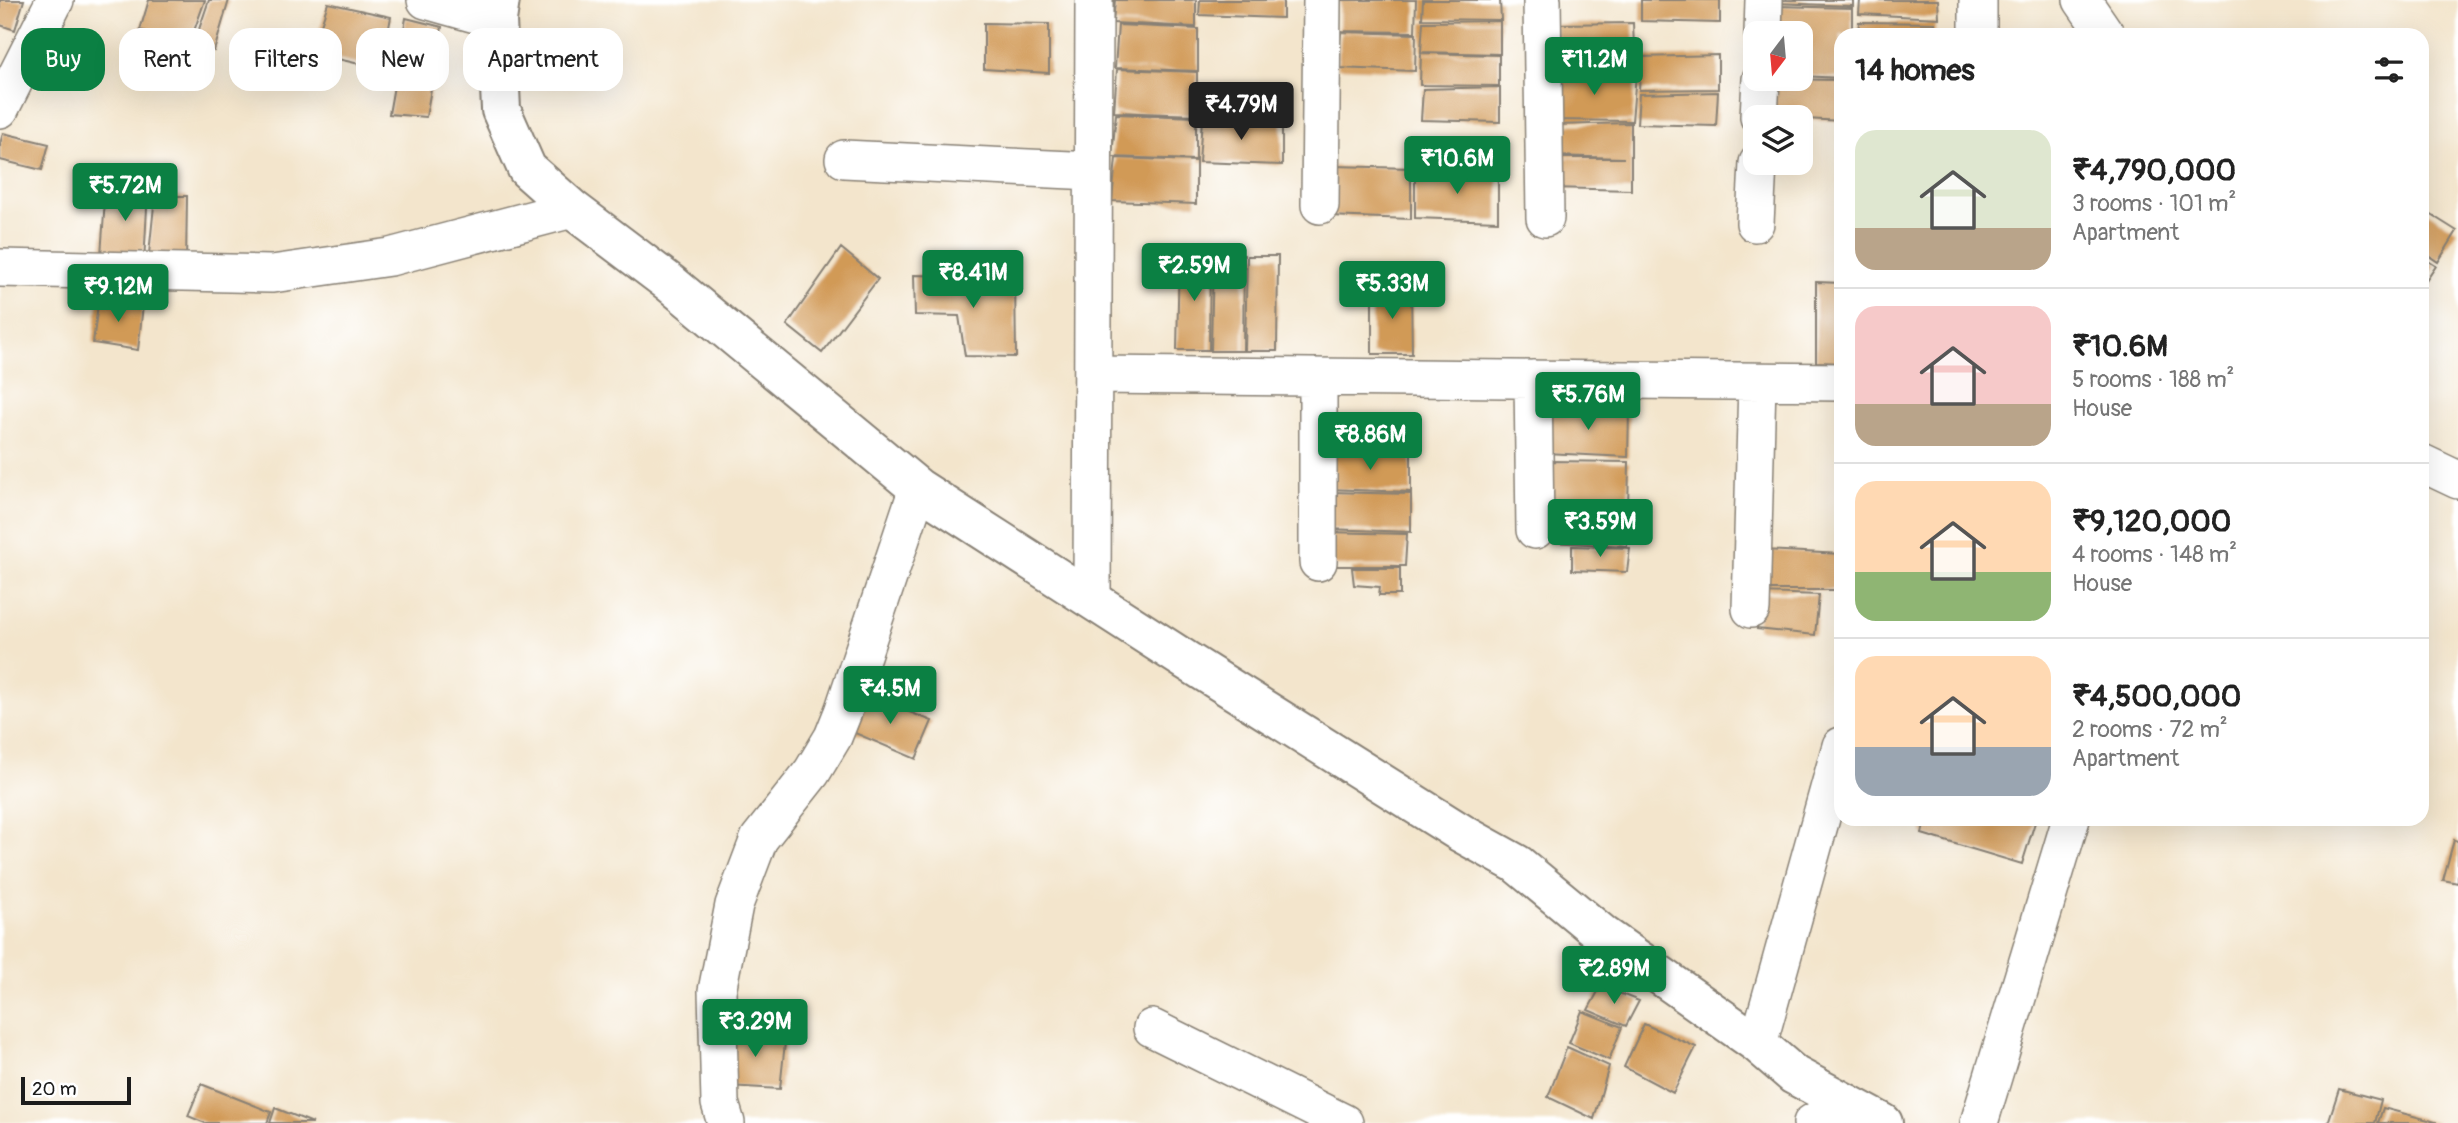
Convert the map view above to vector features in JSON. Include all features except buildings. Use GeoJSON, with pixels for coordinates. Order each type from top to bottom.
{"type":"FeatureCollection","features":[{"type":"Feature","properties":{"kind":"street"},"geometry":{"type":"LineString","coordinates":[[0,109],[55,0]]}},
{"type":"Feature","properties":{"kind":"street"},"geometry":{"type":"LineString","coordinates":[[426,0],[498,10],[501,110],[527,169],[572,209],[670,283],[918,488],[1461,832],[1517,864],[1603,935],[1758,1044],[1794,1075],[1883,1123]]}},
{"type":"Feature","properties":{"kind":"street"},"geometry":{"type":"LineString","coordinates":[[1092,599],[1094,0]]}},
{"type":"Feature","properties":{"kind":"street"},"geometry":{"type":"LineString","coordinates":[[1320,205],[1322,0]]}},
{"type":"Feature","properties":{"kind":"street"},"geometry":{"type":"LineString","coordinates":[[1542,0],[1545,218]]}},
{"type":"Feature","properties":{"kind":"street"},"geometry":{"type":"LineString","coordinates":[[1763,21],[1764,0]]}},
{"type":"Feature","properties":{"kind":"street"},"geometry":{"type":"LineString","coordinates":[[1978,0],[1978,28]]}},
{"type":"Feature","properties":{"kind":"street"},"geometry":{"type":"LineString","coordinates":[[2082,0],[2101,28]]}},
{"type":"Feature","properties":{"kind":"street"},"geometry":{"type":"LineString","coordinates":[[844,159],[1093,186]]}},
{"type":"Feature","properties":{"kind":"street"},"geometry":{"type":"LineString","coordinates":[[1755,223],[1757,175]]}},
{"type":"Feature","properties":{"kind":"street"},"geometry":{"type":"LineString","coordinates":[[0,268],[272,274],[390,257],[572,209]]}},
{"type":"Feature","properties":{"kind":"street"},"geometry":{"type":"LineString","coordinates":[[1093,375],[1834,382]]}},
{"type":"Feature","properties":{"kind":"street"},"geometry":{"type":"LineString","coordinates":[[1318,378],[1318,562]]}},
{"type":"Feature","properties":{"kind":"street"},"geometry":{"type":"LineString","coordinates":[[1533,379],[1535,530]]}},
{"type":"Feature","properties":{"kind":"street"},"geometry":{"type":"LineString","coordinates":[[1751,610],[1758,382]]}},
{"type":"Feature","properties":{"kind":"street"},"geometry":{"type":"LineString","coordinates":[[2429,466],[2458,480]]}},
{"type":"Feature","properties":{"kind":"street"},"geometry":{"type":"LineString","coordinates":[[726,1123],[720,1103],[717,991],[734,905],[759,839],[812,772],[838,725],[918,488]]}},
{"type":"Feature","properties":{"kind":"street"},"geometry":{"type":"LineString","coordinates":[[1758,1044],[1834,771]]}},
{"type":"Feature","properties":{"kind":"street"},"geometry":{"type":"LineString","coordinates":[[1979,1123],[2069,826]]}},
{"type":"Feature","properties":{"kind":"street"},"geometry":{"type":"LineString","coordinates":[[1152,1028],[1344,1123]]}},
{"type":"Feature","properties":{"kind":"street"},"geometry":{"type":"LineString","coordinates":[[1812,1123],[1847,1102]]}}]}
